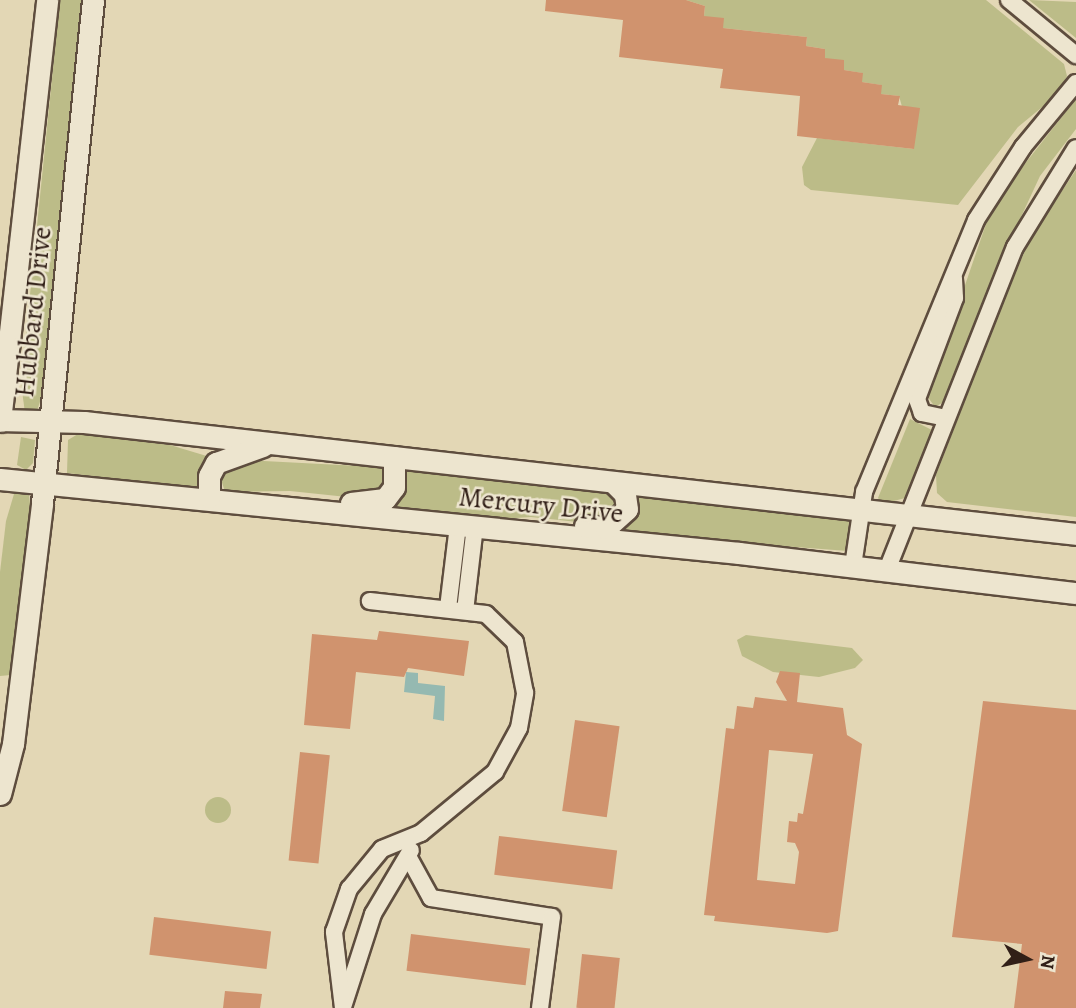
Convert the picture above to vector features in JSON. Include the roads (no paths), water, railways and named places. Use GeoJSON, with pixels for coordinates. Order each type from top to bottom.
{"type":"FeatureCollection","features":[{"type":"Feature","properties":{"kind":"street","name":"Hubbard Drive"},"geometry":{"type":"LineString","coordinates":[[0,421],[47,0]]}},
{"type":"Feature","properties":{"kind":"street","name":"Hubbard Drive"},"geometry":{"type":"LineString","coordinates":[[1,790],[10,690],[45,480],[93,0]]}},
{"type":"Feature","properties":{"kind":"street"},"geometry":{"type":"LineString","coordinates":[[1009,0],[1076,55]]}},
{"type":"Feature","properties":{"kind":"street"},"geometry":{"type":"LineString","coordinates":[[853,566],[861,510],[953,272],[993,188],[1076,83]]}},
{"type":"Feature","properties":{"kind":"street"},"geometry":{"type":"LineString","coordinates":[[887,570],[1015,247],[1076,148]]}},
{"type":"Feature","properties":{"kind":"street"},"geometry":{"type":"LineString","coordinates":[[946,418],[922,413],[916,399],[955,298],[953,272]]}},
{"type":"Feature","properties":{"kind":"street","name":"Mercury Drive"},"geometry":{"type":"LineString","coordinates":[[0,421],[51,420],[272,443],[1076,534]]}},
{"type":"Feature","properties":{"kind":"street"},"geometry":{"type":"LineString","coordinates":[[209,498],[209,476],[216,463],[272,443]]}},
{"type":"Feature","properties":{"kind":"street"},"geometry":{"type":"LineString","coordinates":[[233,500],[289,496],[368,504],[385,499],[394,486],[394,457]]}},
{"type":"Feature","properties":{"kind":"street","name":"Mercury Drive"},"geometry":{"type":"LineString","coordinates":[[0,479],[45,480],[853,566],[1076,593]]}},
{"type":"Feature","properties":{"kind":"street"},"geometry":{"type":"LineString","coordinates":[[475,526],[537,522],[606,528],[627,509],[625,494],[613,482]]}},
{"type":"Feature","properties":{"kind":"street"},"geometry":{"type":"LineString","coordinates":[[448,608],[475,526]]}},
{"type":"Feature","properties":{"kind":"street"},"geometry":{"type":"LineString","coordinates":[[465,611],[475,526]]}},
{"type":"Feature","properties":{"kind":"street"},"geometry":{"type":"LineString","coordinates":[[343,1007],[334,956],[340,905],[362,868],[382,849],[421,833],[495,772],[519,728],[525,678],[515,642],[486,614],[370,601]]}},
{"type":"Feature","properties":{"kind":"street"},"geometry":{"type":"LineString","coordinates":[[343,1007],[373,914],[421,833]]}},
{"type":"Feature","properties":{"kind":"street"},"geometry":{"type":"LineString","coordinates":[[408,856],[431,898],[552,917],[540,1008]]}},
{"type":"Feature","properties":{"kind":"water"},"geometry":{"type":"Polygon","coordinates":[[[406,672],[418,673],[418,683],[445,686],[444,721],[433,719],[435,696],[404,692],[406,672]]]}}]}
